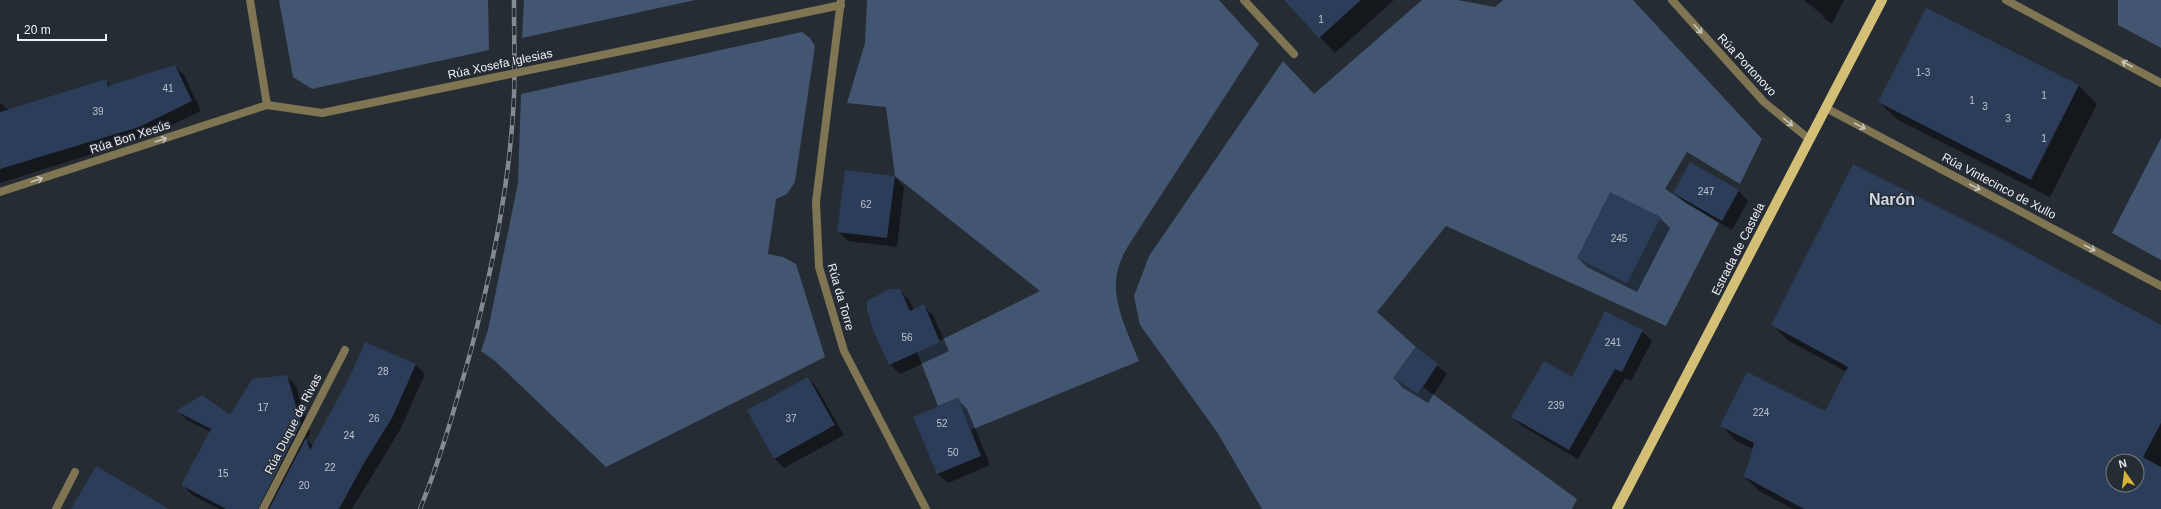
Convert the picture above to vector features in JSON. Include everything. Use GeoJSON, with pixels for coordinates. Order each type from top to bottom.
{"type":"FeatureCollection","features":[{"type":"Feature","properties":{"kind":"main road","name":"Estrada de Castela"},"geometry":{"type":"LineString","coordinates":[[1617,509],[1882,0]]}},
{"type":"Feature","properties":{"kind":"street"},"geometry":{"type":"LineString","coordinates":[[250,0],[267,105]]}},
{"type":"Feature","properties":{"kind":"street"},"geometry":{"type":"LineString","coordinates":[[1244,0],[1294,54]]}},
{"type":"Feature","properties":{"kind":"street","name":"Rúa Portonovo"},"geometry":{"type":"LineString","coordinates":[[1672,0],[1764,102],[1809,140]]}},
{"type":"Feature","properties":{"kind":"street"},"geometry":{"type":"LineString","coordinates":[[2006,0],[2161,82]]}},
{"type":"Feature","properties":{"kind":"street","name":"Rúa Xosefa Iglesias"},"geometry":{"type":"LineString","coordinates":[[267,105],[322,113],[636,48],[841,2]]}},
{"type":"Feature","properties":{"kind":"street","name":"Rúa da Torre"},"geometry":{"type":"LineString","coordinates":[[841,2],[816,202],[819,267],[844,351],[926,509]]}},
{"type":"Feature","properties":{"kind":"street","name":"Rúa Bon Xesús"},"geometry":{"type":"LineString","coordinates":[[0,192],[267,105]]}},
{"type":"Feature","properties":{"kind":"street","name":"Rúa Vintecinco de Xullo"},"geometry":{"type":"LineString","coordinates":[[1826,108],[2161,286]]}},
{"type":"Feature","properties":{"kind":"street","name":"Rúa Duque de Rivas"},"geometry":{"type":"LineString","coordinates":[[263,509],[345,350]]}},
{"type":"Feature","properties":{"kind":"street"},"geometry":{"type":"LineString","coordinates":[[56,509],[75,472]]}},
{"type":"Feature","properties":{"kind":"shaded area"},"geometry":{"type":"Polygon","coordinates":[[[279,0],[488,0],[489,50],[312,89],[293,77],[279,0]]]}},
{"type":"Feature","properties":{"kind":"shaded area"},"geometry":{"type":"Polygon","coordinates":[[[524,0],[695,0],[522,38],[524,0]]]}},
{"type":"Feature","properties":{"kind":"shaded area"},"geometry":{"type":"Polygon","coordinates":[[[867,0],[1219,0],[1259,44],[1130,243],[1121,260],[1117,275],[1117,300],[1120,313],[1139,361],[971,430],[958,398],[938,406],[917,352],[1040,291],[895,176],[886,107],[847,103],[865,43],[867,0]]]}},
{"type":"Feature","properties":{"kind":"shaded area"},"geometry":{"type":"Polygon","coordinates":[[[1422,0],[1458,0],[1495,7],[1503,0],[1633,0],[1762,139],[1740,184],[1687,152],[1665,189],[1719,223],[1666,326],[1446,226],[1377,312],[1416,347],[1393,378],[1418,394],[1423,387],[1577,499],[1572,509],[1262,509],[1217,432],[1140,325],[1134,296],[1149,256],[1283,61],[1314,94],[1422,0]]]}},
{"type":"Feature","properties":{"kind":"shaded area"},"geometry":{"type":"Polygon","coordinates":[[[2118,0],[2161,0],[2161,48],[2118,25],[2118,0]]]}},
{"type":"Feature","properties":{"kind":"shaded area"},"geometry":{"type":"Polygon","coordinates":[[[802,32],[810,38],[815,46],[795,182],[787,194],[776,199],[768,254],[783,257],[796,264],[825,357],[606,467],[495,361],[481,351],[488,330],[518,183],[521,94],[802,32]]]}},
{"type":"Feature","properties":{"kind":"shaded area"},"geometry":{"type":"Polygon","coordinates":[[[2161,138],[2161,260],[2112,233],[2161,138]]]}},
{"type":"Feature","properties":{"kind":"building"},"geometry":{"type":"Polygon","coordinates":[[[1284,0],[1361,0],[1319,38],[1284,0]]]}},
{"type":"Feature","properties":{"kind":"building"},"geometry":{"type":"Polygon","coordinates":[[[1926,8],[2079,85],[2031,180],[1878,102],[1926,8]]]}},
{"type":"Feature","properties":{"kind":"building"},"geometry":{"type":"Polygon","coordinates":[[[175,65],[192,101],[139,127],[0,169],[0,112],[106,79],[108,86],[175,65]]]}},
{"type":"Feature","properties":{"kind":"building"},"geometry":{"type":"Polygon","coordinates":[[[1690,162],[1739,190],[1722,221],[1673,193],[1690,162]]]}},
{"type":"Feature","properties":{"kind":"building"},"geometry":{"type":"Polygon","coordinates":[[[1853,164],[2004,240],[2161,325],[2161,423],[2145,453],[2105,453],[2105,493],[2145,493],[2145,458],[2161,467],[2161,509],[1804,509],[1743,476],[1748,465],[1754,443],[1720,426],[1747,372],[1825,411],[1848,367],[1771,325],[1853,164]]]}},
{"type":"Feature","properties":{"kind":"building"},"geometry":{"type":"Polygon","coordinates":[[[845,170],[895,176],[887,238],[837,232],[845,170]]]}},
{"type":"Feature","properties":{"kind":"building"},"geometry":{"type":"Polygon","coordinates":[[[1610,192],[1661,217],[1627,283],[1577,258],[1610,192]]]}},
{"type":"Feature","properties":{"kind":"building"},"geometry":{"type":"Polygon","coordinates":[[[890,289],[900,289],[910,311],[924,304],[940,342],[889,365],[873,330],[867,309],[867,301],[890,289]]]}},
{"type":"Feature","properties":{"kind":"building"},"geometry":{"type":"Polygon","coordinates":[[[1605,311],[1643,330],[1622,372],[1615,369],[1569,450],[1511,417],[1544,361],[1572,377],[1605,311]]]}},
{"type":"Feature","properties":{"kind":"building"},"geometry":{"type":"Polygon","coordinates":[[[365,342],[416,364],[392,418],[364,463],[339,509],[269,509],[306,438],[310,450],[349,378],[365,342]]]}},
{"type":"Feature","properties":{"kind":"building"},"geometry":{"type":"Polygon","coordinates":[[[1416,347],[1438,364],[1418,394],[1393,378],[1416,347]]]}},
{"type":"Feature","properties":{"kind":"building"},"geometry":{"type":"Polygon","coordinates":[[[287,375],[301,423],[258,509],[226,509],[181,485],[211,429],[176,411],[202,395],[230,415],[252,379],[287,375]]]}},
{"type":"Feature","properties":{"kind":"building"},"geometry":{"type":"Polygon","coordinates":[[[808,377],[835,425],[774,459],[747,410],[808,377]]]}},
{"type":"Feature","properties":{"kind":"building"},"geometry":{"type":"Polygon","coordinates":[[[958,398],[981,456],[937,474],[913,417],[958,398]]]}},
{"type":"Feature","properties":{"kind":"building"},"geometry":{"type":"Polygon","coordinates":[[[96,466],[169,509],[71,509],[96,466]]]}},
{"type":"Feature","properties":{"kind":"railway"},"geometry":{"type":"LineString","coordinates":[[420,509],[454,410],[471,350],[499,225],[509,161],[512,129],[514,97],[514,0]]}},
{"type":"Feature","properties":{"kind":"district","name":"Narón"},"geometry":{"type":"Point","coordinates":[1892,199]}}]}
